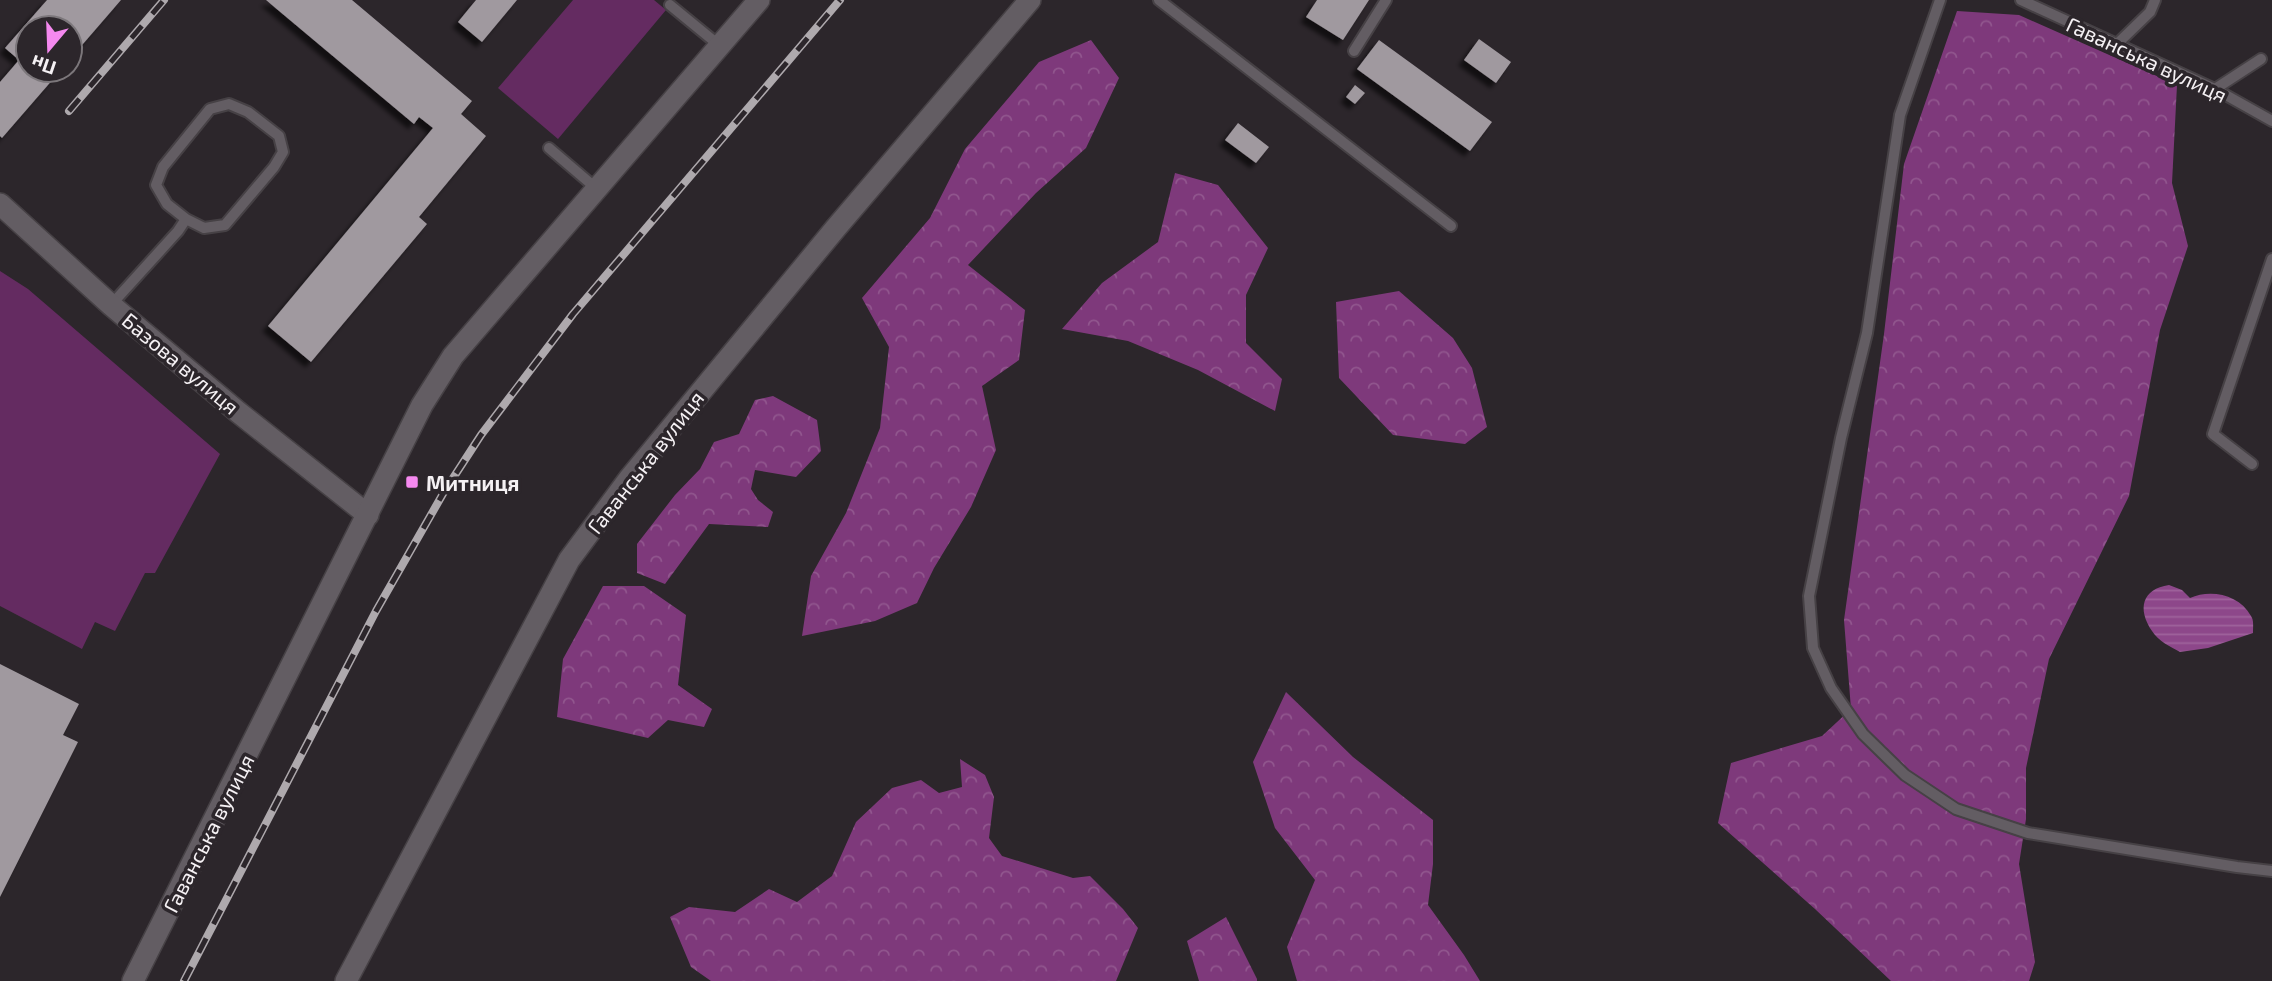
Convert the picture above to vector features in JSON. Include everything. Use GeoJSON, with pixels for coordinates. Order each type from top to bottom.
{"type":"FeatureCollection","features":[{"type":"Feature","properties":{"kind":"street","name":"Гаванська вулиця"},"geometry":{"type":"LineString","coordinates":[[133,981],[422,405],[453,356],[759,0]]}},
{"type":"Feature","properties":{"kind":"street","name":"Гаванська вулиця"},"geometry":{"type":"LineString","coordinates":[[346,981],[569,560],[629,479],[835,229],[1030,0]]}},
{"type":"Feature","properties":{"kind":"street","name":"Базова вулиця"},"geometry":{"type":"LineString","coordinates":[[0,204],[111,305],[238,412],[368,515]]}},
{"type":"Feature","properties":{"kind":"lane"},"geometry":{"type":"LineString","coordinates":[[1159,0],[1451,226]]}},
{"type":"Feature","properties":{"kind":"lane"},"geometry":{"type":"LineString","coordinates":[[1354,51],[1386,0]]}},
{"type":"Feature","properties":{"kind":"lane"},"geometry":{"type":"LineString","coordinates":[[1940,0],[1900,115],[1867,333],[1841,438],[1809,596],[1813,648],[1831,688],[1863,734],[1905,775],[1956,809],[2028,833],[2223,865],[2272,870]]}},
{"type":"Feature","properties":{"kind":"lane","name":"Гаванська вулиця"},"geometry":{"type":"LineString","coordinates":[[2021,0],[2215,89],[2272,121]]}},
{"type":"Feature","properties":{"kind":"lane"},"geometry":{"type":"LineString","coordinates":[[2116,45],[2150,12],[2155,0]]}},
{"type":"Feature","properties":{"kind":"lane"},"geometry":{"type":"LineString","coordinates":[[670,5],[720,46]]}},
{"type":"Feature","properties":{"kind":"lane"},"geometry":{"type":"LineString","coordinates":[[2215,89],[2261,58]]}},
{"type":"Feature","properties":{"kind":"lane"},"geometry":{"type":"LineString","coordinates":[[229,104],[248,112],[279,136],[283,152],[274,167],[225,225],[204,228],[186,219],[167,204],[156,185],[163,167],[210,109],[229,104]]}},
{"type":"Feature","properties":{"kind":"lane"},"geometry":{"type":"LineString","coordinates":[[550,148],[597,188]]}},
{"type":"Feature","properties":{"kind":"lane"},"geometry":{"type":"LineString","coordinates":[[111,305],[186,219]]}},
{"type":"Feature","properties":{"kind":"lane"},"geometry":{"type":"LineString","coordinates":[[2252,464],[2213,434],[2272,260]]}},
{"type":"Feature","properties":{"kind":"shaded area"},"geometry":{"type":"Polygon","coordinates":[[[573,0],[654,0],[666,10],[558,139],[498,88],[573,0]]]}},
{"type":"Feature","properties":{"kind":"shaded area"},"geometry":{"type":"Polygon","coordinates":[[[0,271],[28,289],[220,454],[155,573],[145,573],[115,631],[95,622],[82,649],[0,606],[0,271]]]}},
{"type":"Feature","properties":{"kind":"shaded area"},"geometry":{"type":"Polygon","coordinates":[[[2169,585],[2182,590],[2190,598],[2215,594],[2232,598],[2251,616],[2253,633],[2208,648],[2180,652],[2169,646],[2152,631],[2144,608],[2145,601],[2153,591],[2169,585]]]}},
{"type":"Feature","properties":{"kind":"green space"},"geometry":{"type":"Polygon","coordinates":[[[1957,11],[2019,15],[2177,85],[2172,183],[2188,246],[2160,330],[2129,496],[2049,659],[2026,768],[2026,819],[2019,864],[2035,962],[2029,981],[1891,981],[1718,823],[1731,763],[1822,736],[1851,709],[1844,620],[1884,334],[1904,164],[1957,11]]]}},
{"type":"Feature","properties":{"kind":"green space"},"geometry":{"type":"Polygon","coordinates":[[[1091,40],[1119,78],[1086,148],[1036,193],[968,265],[1025,310],[1019,360],[982,386],[996,450],[971,507],[934,568],[917,603],[875,621],[802,636],[811,576],[846,513],[880,428],[889,347],[862,298],[930,218],[965,149],[1039,62],[1091,40]]]}},
{"type":"Feature","properties":{"kind":"green space"},"geometry":{"type":"Polygon","coordinates":[[[1175,173],[1218,185],[1268,248],[1246,295],[1246,343],[1282,379],[1275,411],[1198,370],[1128,341],[1062,329],[1102,283],[1158,242],[1175,173]]]}},
{"type":"Feature","properties":{"kind":"green space"},"geometry":{"type":"Polygon","coordinates":[[[1399,291],[1453,338],[1472,368],[1487,427],[1465,444],[1393,435],[1339,378],[1336,302],[1399,291]]]}},
{"type":"Feature","properties":{"kind":"green space"},"geometry":{"type":"Polygon","coordinates":[[[773,396],[817,420],[821,451],[796,477],[755,470],[751,489],[758,500],[773,512],[768,527],[709,524],[665,584],[637,573],[637,544],[675,495],[700,469],[714,442],[739,434],[755,400],[773,396]]]}},
{"type":"Feature","properties":{"kind":"green space"},"geometry":{"type":"Polygon","coordinates":[[[603,586],[644,586],[686,615],[678,685],[712,709],[704,727],[668,720],[648,738],[557,717],[563,659],[603,586]]]}},
{"type":"Feature","properties":{"kind":"green space"},"geometry":{"type":"Polygon","coordinates":[[[1286,692],[1353,757],[1433,820],[1433,864],[1428,905],[1480,981],[1297,981],[1287,947],[1315,880],[1275,828],[1253,762],[1286,692]]]}},
{"type":"Feature","properties":{"kind":"green space"},"geometry":{"type":"Polygon","coordinates":[[[960,759],[985,775],[994,797],[989,838],[1002,856],[1073,878],[1090,876],[1138,928],[1116,981],[711,981],[691,967],[670,917],[689,907],[735,912],[769,889],[797,902],[832,876],[856,822],[892,788],[921,780],[939,793],[962,787],[960,759]]]}},
{"type":"Feature","properties":{"kind":"green space"},"geometry":{"type":"Polygon","coordinates":[[[1226,917],[1257,981],[1199,981],[1187,941],[1226,917]]]}},
{"type":"Feature","properties":{"kind":"building"},"geometry":{"type":"Polygon","coordinates":[[[47,0],[121,0],[84,43],[84,14],[35,14],[47,0]]]}},
{"type":"Feature","properties":{"kind":"building"},"geometry":{"type":"Polygon","coordinates":[[[266,0],[352,0],[472,101],[461,114],[486,136],[419,217],[427,224],[311,362],[268,326],[433,128],[419,117],[414,124],[266,0]]]}},
{"type":"Feature","properties":{"kind":"building"},"geometry":{"type":"Polygon","coordinates":[[[476,0],[517,0],[482,42],[458,22],[476,0]]]}},
{"type":"Feature","properties":{"kind":"building"},"geometry":{"type":"Polygon","coordinates":[[[1317,0],[1369,0],[1343,40],[1306,17],[1317,0]]]}},
{"type":"Feature","properties":{"kind":"building"},"geometry":{"type":"Polygon","coordinates":[[[14,38],[14,56],[5,48],[14,38]]]}},
{"type":"Feature","properties":{"kind":"building"},"geometry":{"type":"Polygon","coordinates":[[[1479,39],[1511,62],[1496,83],[1464,60],[1479,39]]]}},
{"type":"Feature","properties":{"kind":"building"},"geometry":{"type":"Polygon","coordinates":[[[1379,40],[1492,122],[1470,151],[1357,69],[1379,40]]]}},
{"type":"Feature","properties":{"kind":"building"},"geometry":{"type":"Polygon","coordinates":[[[14,66],[14,84],[49,84],[2,138],[0,136],[0,82],[14,66]]]}},
{"type":"Feature","properties":{"kind":"building"},"geometry":{"type":"Polygon","coordinates":[[[1355,85],[1365,93],[1355,104],[1346,97],[1355,85]]]}},
{"type":"Feature","properties":{"kind":"building"},"geometry":{"type":"Polygon","coordinates":[[[1238,123],[1269,147],[1256,163],[1225,140],[1238,123]]]}},
{"type":"Feature","properties":{"kind":"building"},"geometry":{"type":"Polygon","coordinates":[[[0,664],[79,704],[63,735],[78,742],[0,897],[0,664]]]}},
{"type":"Feature","properties":{"kind":"railway"},"geometry":{"type":"LineString","coordinates":[[69,111],[164,0]]}},
{"type":"Feature","properties":{"kind":"railway"},"geometry":{"type":"LineString","coordinates":[[184,981],[376,611],[444,492],[481,435],[573,314],[840,0]]}},
{"type":"Feature","properties":{"kind":"place","name":"Митниця"},"geometry":{"type":"Point","coordinates":[412,482]}}]}
